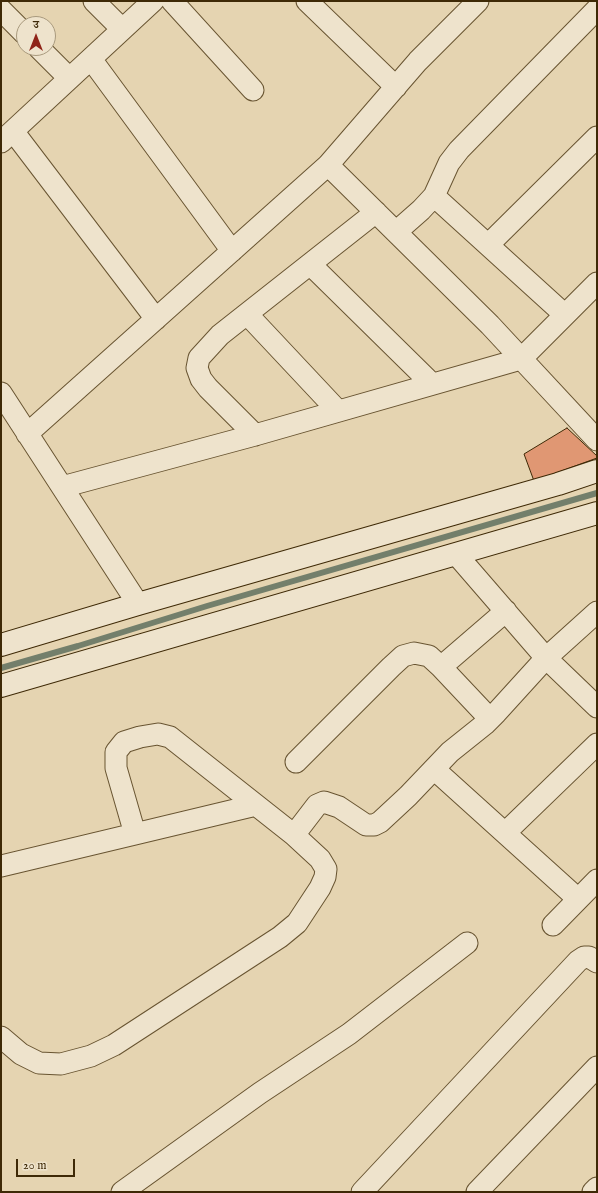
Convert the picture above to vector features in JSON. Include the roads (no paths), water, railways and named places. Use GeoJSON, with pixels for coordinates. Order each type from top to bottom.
{"type":"FeatureCollection","features":[{"type":"Feature","properties":{"kind":"street"},"geometry":{"type":"LineString","coordinates":[[94,1],[122,30]]}},
{"type":"Feature","properties":{"kind":"street"},"geometry":{"type":"LineString","coordinates":[[153,1],[7,136],[156,319]]}},
{"type":"Feature","properties":{"kind":"street"},"geometry":{"type":"LineString","coordinates":[[172,1],[253,90]]}},
{"type":"Feature","properties":{"kind":"street"},"geometry":{"type":"LineString","coordinates":[[307,1],[396,87]]}},
{"type":"Feature","properties":{"kind":"street"},"geometry":{"type":"LineString","coordinates":[[27,434],[328,165],[418,61],[478,1]]}},
{"type":"Feature","properties":{"kind":"street"},"geometry":{"type":"LineString","coordinates":[[396,232],[421,210],[434,196],[449,163],[459,150],[597,9]]}},
{"type":"Feature","properties":{"kind":"street"},"geometry":{"type":"LineString","coordinates":[[1,10],[16,25]]}},
{"type":"Feature","properties":{"kind":"street"},"geometry":{"type":"LineString","coordinates":[[47,56],[70,78]]}},
{"type":"Feature","properties":{"kind":"street"},"geometry":{"type":"LineString","coordinates":[[91,58],[232,251]]}},
{"type":"Feature","properties":{"kind":"street"},"geometry":{"type":"LineString","coordinates":[[488,245],[597,137]]}},
{"type":"Feature","properties":{"kind":"street"},"geometry":{"type":"LineString","coordinates":[[328,165],[490,325],[597,440]]}},
{"type":"Feature","properties":{"kind":"street"},"geometry":{"type":"LineString","coordinates":[[434,196],[565,315]]}},
{"type":"Feature","properties":{"kind":"street"},"geometry":{"type":"LineString","coordinates":[[255,435],[208,388],[201,378],[197,368],[199,358],[220,335],[376,212]]}},
{"type":"Feature","properties":{"kind":"street"},"geometry":{"type":"LineString","coordinates":[[310,264],[432,384]]}},
{"type":"Feature","properties":{"kind":"street"},"geometry":{"type":"LineString","coordinates":[[62,487],[255,435],[521,359],[597,283]]}},
{"type":"Feature","properties":{"kind":"street"},"geometry":{"type":"LineString","coordinates":[[247,314],[338,411]]}},
{"type":"Feature","properties":{"kind":"street"},"geometry":{"type":"LineString","coordinates":[[1,393],[138,604]]}},
{"type":"Feature","properties":{"kind":"street"},"geometry":{"type":"LineString","coordinates":[[1,645],[138,604],[558,484],[597,471]]}},
{"type":"Feature","properties":{"kind":"street"},"geometry":{"type":"LineString","coordinates":[[1,686],[597,513]]}},
{"type":"Feature","properties":{"kind":"street"},"geometry":{"type":"LineString","coordinates":[[456,554],[546,658],[597,707]]}},
{"type":"Feature","properties":{"kind":"street"},"geometry":{"type":"LineString","coordinates":[[441,666],[506,611]]}},
{"type":"Feature","properties":{"kind":"street"},"geometry":{"type":"LineString","coordinates":[[294,835],[317,804],[324,802],[339,808],[366,825],[374,825],[380,822],[408,796],[450,752],[490,719],[546,658],[597,612]]}},
{"type":"Feature","properties":{"kind":"street"},"geometry":{"type":"LineString","coordinates":[[296,762],[403,656],[414,652],[429,656],[441,666],[490,719]]}},
{"type":"Feature","properties":{"kind":"street"},"geometry":{"type":"LineString","coordinates":[[1,1037],[21,1054],[39,1063],[61,1064],[91,1056],[114,1045],[280,937],[297,923],[320,888],[325,877],[326,869],[320,859],[294,835],[170,737],[158,734],[140,737],[124,742],[116,752],[116,768],[134,834]]}},
{"type":"Feature","properties":{"kind":"street"},"geometry":{"type":"LineString","coordinates":[[505,833],[597,744]]}},
{"type":"Feature","properties":{"kind":"street"},"geometry":{"type":"LineString","coordinates":[[434,769],[578,899]]}},
{"type":"Feature","properties":{"kind":"street"},"geometry":{"type":"LineString","coordinates":[[1,866],[256,805]]}},
{"type":"Feature","properties":{"kind":"street"},"geometry":{"type":"LineString","coordinates":[[553,925],[597,880]]}},
{"type":"Feature","properties":{"kind":"street"},"geometry":{"type":"LineString","coordinates":[[122,1192],[260,1093],[349,1034],[467,944]]}},
{"type":"Feature","properties":{"kind":"street"},"geometry":{"type":"LineString","coordinates":[[362,1192],[578,961],[584,956],[589,956],[597,962]]}},
{"type":"Feature","properties":{"kind":"street"},"geometry":{"type":"LineString","coordinates":[[477,1192],[597,1067]]}},
{"type":"Feature","properties":{"kind":"street"},"geometry":{"type":"LineString","coordinates":[[593,1192],[597,1188]]}},
{"type":"Feature","properties":{"kind":"waterway"},"geometry":{"type":"LineString","coordinates":[[1,668],[207,606],[597,493]]}}]}
